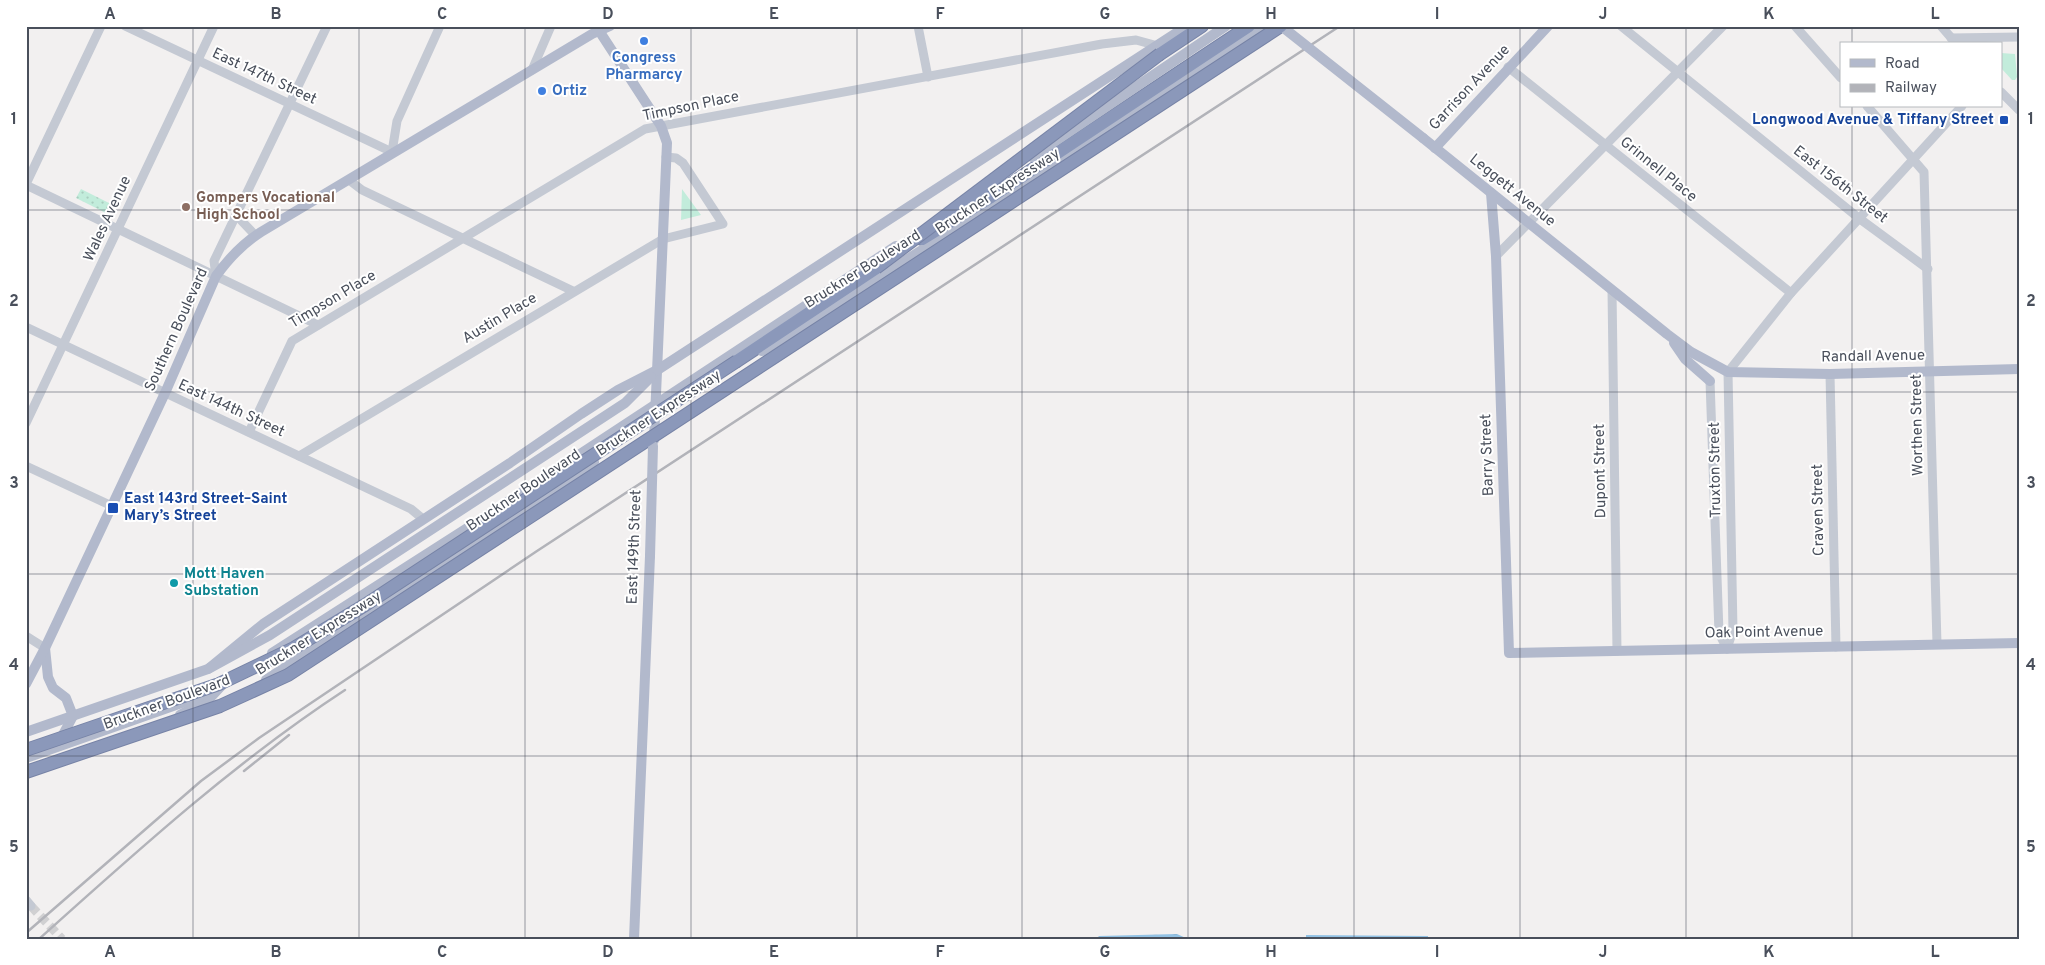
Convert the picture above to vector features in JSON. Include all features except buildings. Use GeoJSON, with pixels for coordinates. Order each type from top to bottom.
{"type":"FeatureCollection","features":[{"type":"Feature","properties":{"kind":"highway"},"geometry":{"type":"LineString","coordinates":[[876,268],[1159,49],[1202,26]]}},
{"type":"Feature","properties":{"kind":"highway","name":"Bruckner Expressway"},"geometry":{"type":"LineString","coordinates":[[26,750],[219,684],[294,648],[381,594],[876,268],[991,196],[1249,26]]}},
{"type":"Feature","properties":{"kind":"highway","name":"Bruckner Expressway"},"geometry":{"type":"LineString","coordinates":[[26,772],[220,706],[288,675],[1282,27]]}},
{"type":"Feature","properties":{"kind":"main road","name":"Southern Boulevard"},"geometry":{"type":"LineString","coordinates":[[26,684],[45,648],[165,393],[216,276],[238,248],[392,152],[532,70],[597,28],[610,26]]}},
{"type":"Feature","properties":{"kind":"main road","name":"Bruckner Boulevard"},"geometry":{"type":"LineString","coordinates":[[208,670],[264,624],[581,414],[618,390],[659,369],[1159,49],[1187,26]]}},
{"type":"Feature","properties":{"kind":"main road","name":"Bruckner Boulevard"},"geometry":{"type":"LineString","coordinates":[[26,758],[190,701],[222,685],[657,404],[1085,122],[1226,26]]}},
{"type":"Feature","properties":{"kind":"main road","name":"Bruckner Boulevard"},"geometry":{"type":"LineString","coordinates":[[26,768],[180,716],[232,697],[263,682],[656,421],[1017,190],[1265,26]]}},
{"type":"Feature","properties":{"kind":"main road","name":"Garrison Avenue"},"geometry":{"type":"LineString","coordinates":[[1435,148],[1548,26]]}},
{"type":"Feature","properties":{"kind":"main road","name":"Leggett Avenue"},"geometry":{"type":"LineString","coordinates":[[1282,27],[1690,352],[1728,372]]}},
{"type":"Feature","properties":{"kind":"main road","name":"East 149th Street"},"geometry":{"type":"LineString","coordinates":[[597,28],[666,136],[659,369],[653,446],[634,939]]}},
{"type":"Feature","properties":{"kind":"main road","name":"Barry Street"},"geometry":{"type":"LineString","coordinates":[[1490,193],[1496,256],[1509,653]]}},
{"type":"Feature","properties":{"kind":"main road"},"geometry":{"type":"LineString","coordinates":[[1667,334],[1685,359],[1710,381]]}},
{"type":"Feature","properties":{"kind":"main road","name":"Bruckner Boulevard"},"geometry":{"type":"LineString","coordinates":[[26,732],[208,670],[234,657],[625,403],[659,369]]}},
{"type":"Feature","properties":{"kind":"main road","name":"Randall Avenue"},"geometry":{"type":"LineString","coordinates":[[1728,372],[1830,374],[2019,369]]}},
{"type":"Feature","properties":{"kind":"main road"},"geometry":{"type":"LineString","coordinates":[[359,598],[420,578]]}},
{"type":"Feature","properties":{"kind":"main road","name":"Oak Point Avenue"},"geometry":{"type":"LineString","coordinates":[[1509,653],[2019,643]]}},
{"type":"Feature","properties":{"kind":"main road"},"geometry":{"type":"LineString","coordinates":[[45,648],[48,677],[53,688],[66,698],[73,716],[55,748]]}},
{"type":"Feature","properties":{"kind":"main road"},"geometry":{"type":"LineString","coordinates":[[180,716],[209,699],[222,685]]}},
{"type":"Feature","properties":{"kind":"street"},"geometry":{"type":"LineString","coordinates":[[101,26],[26,185],[318,325]]}},
{"type":"Feature","properties":{"kind":"street","name":"East 147th Street"},"geometry":{"type":"LineString","coordinates":[[125,26],[392,152]]}},
{"type":"Feature","properties":{"kind":"street","name":"Wales Avenue"},"geometry":{"type":"LineString","coordinates":[[26,423],[214,26]]}},
{"type":"Feature","properties":{"kind":"street"},"geometry":{"type":"LineString","coordinates":[[216,276],[214,261],[327,26]]}},
{"type":"Feature","properties":{"kind":"street"},"geometry":{"type":"LineString","coordinates":[[392,152],[397,121],[440,26]]}},
{"type":"Feature","properties":{"kind":"street"},"geometry":{"type":"LineString","coordinates":[[532,70],[552,26]]}},
{"type":"Feature","properties":{"kind":"street"},"geometry":{"type":"LineString","coordinates":[[918,26],[928,77]]}},
{"type":"Feature","properties":{"kind":"street","name":"East 156th Street"},"geometry":{"type":"LineString","coordinates":[[1621,26],[1860,219],[1928,269]]}},
{"type":"Feature","properties":{"kind":"street"},"geometry":{"type":"LineString","coordinates":[[1496,256],[1723,26]]}},
{"type":"Feature","properties":{"kind":"street"},"geometry":{"type":"LineString","coordinates":[[1795,26],[1840,77]]}},
{"type":"Feature","properties":{"kind":"street"},"geometry":{"type":"LineString","coordinates":[[1941,26],[1954,41],[2019,37]]}},
{"type":"Feature","properties":{"kind":"street","name":"Timpson Place"},"geometry":{"type":"LineString","coordinates":[[249,432],[292,341],[645,129],[1102,44],[1136,40],[1159,49]]}},
{"type":"Feature","properties":{"kind":"street","name":"Grinnell Place"},"geometry":{"type":"LineString","coordinates":[[1508,68],[1791,293]]}},
{"type":"Feature","properties":{"kind":"street"},"geometry":{"type":"LineString","coordinates":[[2002,93],[2019,110]]}},
{"type":"Feature","properties":{"kind":"street","name":"Worthen Street"},"geometry":{"type":"LineString","coordinates":[[1869,108],[1924,172],[1931,371],[1937,644]]}},
{"type":"Feature","properties":{"kind":"street"},"geometry":{"type":"LineString","coordinates":[[1728,372],[1791,293],[1960,108]]}},
{"type":"Feature","properties":{"kind":"street","name":"Austin Place"},"geometry":{"type":"LineString","coordinates":[[299,456],[572,291],[663,239],[724,224],[683,163],[676,158],[666,157]]}},
{"type":"Feature","properties":{"kind":"street"},"geometry":{"type":"LineString","coordinates":[[349,180],[362,190],[572,291]]}},
{"type":"Feature","properties":{"kind":"street"},"geometry":{"type":"LineString","coordinates":[[236,215],[256,236]]}},
{"type":"Feature","properties":{"kind":"street","name":"Dupont Street"},"geometry":{"type":"LineString","coordinates":[[1612,290],[1617,651]]}},
{"type":"Feature","properties":{"kind":"street","name":"East 144th Street"},"geometry":{"type":"LineString","coordinates":[[26,327],[411,509],[423,519]]}},
{"type":"Feature","properties":{"kind":"street","name":"Truxton Street"},"geometry":{"type":"LineString","coordinates":[[1727,649],[1734,632],[1728,372]]}},
{"type":"Feature","properties":{"kind":"street","name":"Craven Street"},"geometry":{"type":"LineString","coordinates":[[1830,374],[1836,647]]}},
{"type":"Feature","properties":{"kind":"street","name":"Truxton Street"},"geometry":{"type":"LineString","coordinates":[[1710,381],[1719,633],[1727,649]]}},
{"type":"Feature","properties":{"kind":"street"},"geometry":{"type":"LineString","coordinates":[[26,466],[112,506]]}},
{"type":"Feature","properties":{"kind":"street"},"geometry":{"type":"LineString","coordinates":[[26,636],[45,648]]}},
{"type":"Feature","properties":{"kind":"green space"},"geometry":{"type":"Polygon","coordinates":[[[2002,53],[2015,54],[2017,77],[2015,80],[2012,80],[2002,69],[2002,53]]]}},
{"type":"Feature","properties":{"kind":"green space"},"geometry":{"type":"Polygon","coordinates":[[[81,189],[115,206],[112,216],[76,198],[81,189]]]}},
{"type":"Feature","properties":{"kind":"green space"},"geometry":{"type":"Polygon","coordinates":[[[682,189],[701,215],[681,220],[682,189]]]}},
{"type":"Feature","properties":{"kind":"water"},"geometry":{"type":"Polygon","coordinates":[[[1177,934],[1188,939],[1096,939],[1099,936],[1177,934]]]}},
{"type":"Feature","properties":{"kind":"water"},"geometry":{"type":"Polygon","coordinates":[[[1306,935],[1428,936],[1428,939],[1306,939],[1306,935]]]}},
{"type":"Feature","properties":{"kind":"tunnel"},"geometry":{"type":"LineString","coordinates":[[31,906],[62,939]]}},
{"type":"Feature","properties":{"kind":"railway"},"geometry":{"type":"LineString","coordinates":[[26,933],[201,781],[259,738],[537,551],[1340,26]]}},
{"type":"Feature","properties":{"kind":"railway"},"geometry":{"type":"LineString","coordinates":[[39,939],[226,777],[304,718],[345,690]]}},
{"type":"Feature","properties":{"kind":"railway"},"geometry":{"type":"LineString","coordinates":[[244,771],[289,735]]}},
{"type":"Feature","properties":{"kind":"place","name":"Congress Pharmarcy"},"geometry":{"type":"Point","coordinates":[644,41]}},
{"type":"Feature","properties":{"kind":"place","name":"Ortiz"},"geometry":{"type":"Point","coordinates":[542,91]}},
{"type":"Feature","properties":{"kind":"place","name":"Longwood Avenue & Tiffany Street"},"geometry":{"type":"Point","coordinates":[2004,120]}},
{"type":"Feature","properties":{"kind":"place","name":"Gompers Vocational High School"},"geometry":{"type":"Point","coordinates":[186,207]}},
{"type":"Feature","properties":{"kind":"place","name":"East 143rd Street–Saint Mary’s Street"},"geometry":{"type":"Point","coordinates":[113,508]}},
{"type":"Feature","properties":{"kind":"place","name":"Mott Haven Substation"},"geometry":{"type":"Point","coordinates":[174,583]}}]}
